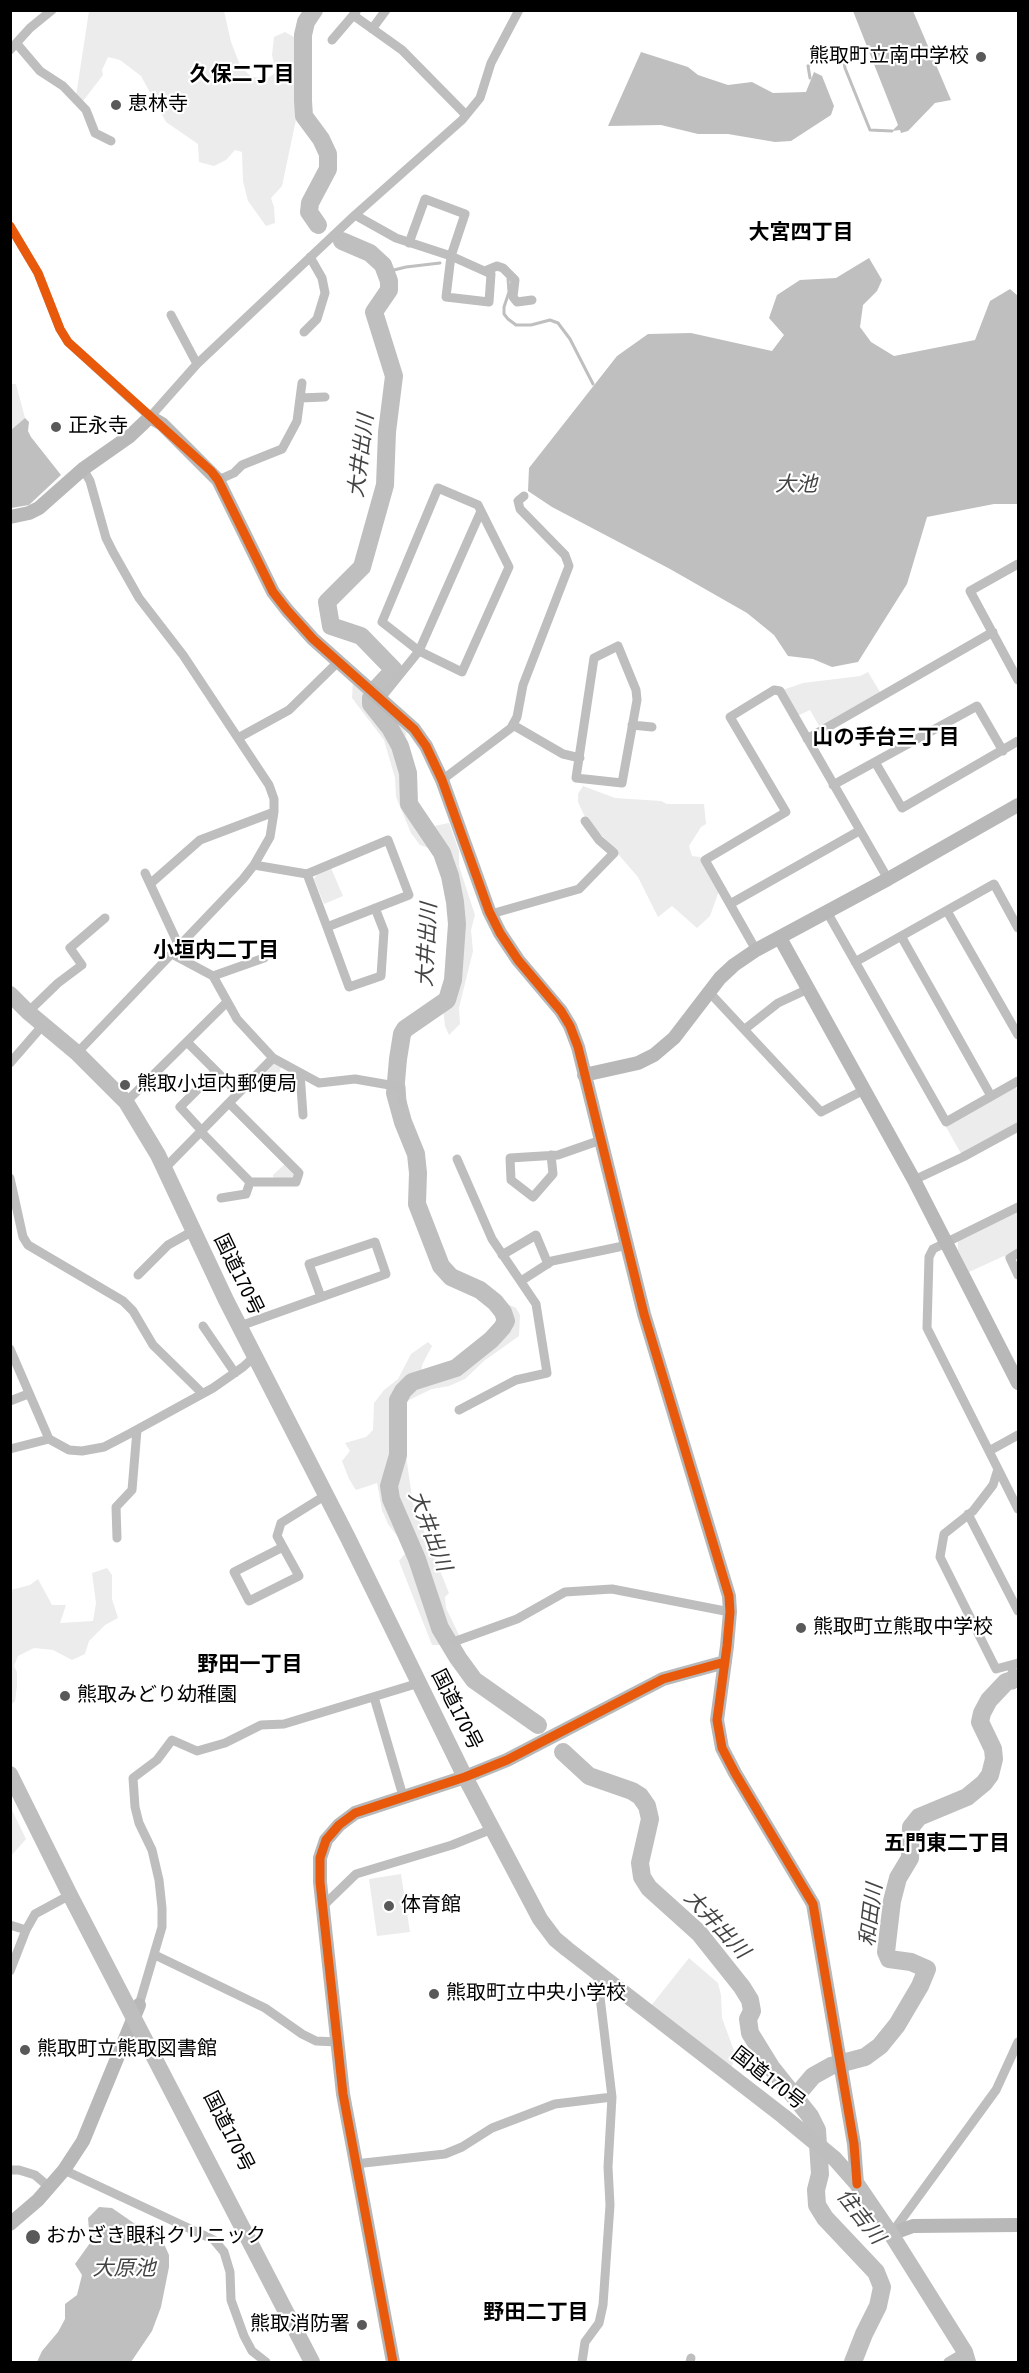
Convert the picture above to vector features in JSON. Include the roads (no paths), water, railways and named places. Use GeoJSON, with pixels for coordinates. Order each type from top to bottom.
{"type":"FeatureCollection","features":[{"type":"Feature","properties":{"kind":"highway","name":"国道170号"},"geometry":{"type":"LineString","coordinates":[[10,994],[77,1053],[126,1102],[165,1168],[193,1231],[465,1777],[533,1908],[547,1929],[555,1939],[835,2159],[857,2184],[891,2234],[967,2357]]}},
{"type":"Feature","properties":{"kind":"highway","name":"国道170号"},"geometry":{"type":"LineString","coordinates":[[10,1774],[70,1895],[136,2011],[324,2362]]}},
{"type":"Feature","properties":{"kind":"highway","name":"国道170号"},"geometry":{"type":"LineString","coordinates":[[22,1797],[47,1834],[312,2362]]}},
{"type":"Feature","properties":{"kind":"street"},"geometry":{"type":"LineString","coordinates":[[52,10],[30,28],[14,47],[40,71],[63,86],[86,110],[95,133],[111,141]]}},
{"type":"Feature","properties":{"kind":"street"},"geometry":{"type":"LineString","coordinates":[[372,28],[386,10]]}},
{"type":"Feature","properties":{"kind":"street"},"geometry":{"type":"LineString","coordinates":[[10,517],[29,513],[39,508],[84,469],[130,436],[197,364],[355,215],[466,115],[480,98],[491,63],[519,10]]}},
{"type":"Feature","properties":{"kind":"street"},"geometry":{"type":"LineString","coordinates":[[332,40],[355,13],[402,50],[466,115]]}},
{"type":"Feature","properties":{"kind":"street"},"geometry":{"type":"LineString","coordinates":[[355,215],[396,238],[409,243],[451,256],[490,274],[489,302],[446,297],[451,256],[465,214],[425,199],[409,243]]}},
{"type":"Feature","properties":{"kind":"street"},"geometry":{"type":"LineString","coordinates":[[10,226],[38,273],[60,329],[68,342],[150,417],[188,448],[218,480],[273,592],[313,639],[414,729],[426,746],[442,780],[500,933],[561,1011],[570,1026],[644,1314],[729,1596],[730,1612],[717,1720],[722,1748],[813,1904],[854,2144],[857,2184]]}},
{"type":"Feature","properties":{"kind":"street"},"geometry":{"type":"LineString","coordinates":[[304,332],[317,319],[325,293],[322,278],[310,257]]}},
{"type":"Feature","properties":{"kind":"street"},"geometry":{"type":"LineString","coordinates":[[485,271],[497,266],[503,268],[515,280],[513,297],[517,302],[532,300]]}},
{"type":"Feature","properties":{"kind":"street"},"geometry":{"type":"LineString","coordinates":[[171,315],[197,364]]}},
{"type":"Feature","properties":{"kind":"street"},"geometry":{"type":"LineString","coordinates":[[218,480],[234,473],[242,465],[282,448],[297,422],[302,383]]}},
{"type":"Feature","properties":{"kind":"street"},"geometry":{"type":"LineString","coordinates":[[300,398],[324,397]]}},
{"type":"Feature","properties":{"kind":"street"},"geometry":{"type":"LineString","coordinates":[[77,1053],[228,897],[254,865],[270,837],[274,812],[274,799],[269,786],[183,655],[140,598],[118,562],[106,538],[90,481],[84,469]]}},
{"type":"Feature","properties":{"kind":"street"},"geometry":{"type":"LineString","coordinates":[[438,488],[477,505],[509,567],[462,672],[419,651],[381,622],[438,488]]}},
{"type":"Feature","properties":{"kind":"street"},"geometry":{"type":"LineString","coordinates":[[442,780],[500,737],[513,724],[517,717],[523,685],[569,566],[565,555],[520,509],[518,501],[524,496]]}},
{"type":"Feature","properties":{"kind":"street"},"geometry":{"type":"LineString","coordinates":[[381,698],[419,651],[481,511]]}},
{"type":"Feature","properties":{"kind":"street"},"geometry":{"type":"LineString","coordinates":[[1018,566],[970,591],[1018,680]]}},
{"type":"Feature","properties":{"kind":"street"},"geometry":{"type":"LineString","coordinates":[[807,739],[993,632]]}},
{"type":"Feature","properties":{"kind":"street"},"geometry":{"type":"LineString","coordinates":[[618,646],[636,690],[637,700],[622,783],[576,778],[580,758],[594,658],[618,646]]}},
{"type":"Feature","properties":{"kind":"street"},"geometry":{"type":"LineString","coordinates":[[238,738],[289,711],[339,660]]}},
{"type":"Feature","properties":{"kind":"street"},"geometry":{"type":"LineString","coordinates":[[756,950],[705,860],[786,812],[730,717],[774,690],[780,691],[888,879]]}},
{"type":"Feature","properties":{"kind":"street"},"geometry":{"type":"LineString","coordinates":[[833,785],[977,706],[1003,751]]}},
{"type":"Feature","properties":{"kind":"street"},"geometry":{"type":"LineString","coordinates":[[513,724],[563,754],[580,758]]}},
{"type":"Feature","properties":{"kind":"street"},"geometry":{"type":"LineString","coordinates":[[632,724],[652,727]]}},
{"type":"Feature","properties":{"kind":"street"},"geometry":{"type":"LineString","coordinates":[[875,762],[902,808],[1018,741]]}},
{"type":"Feature","properties":{"kind":"street"},"geometry":{"type":"LineString","coordinates":[[584,1075],[638,1063],[654,1055],[674,1038],[720,978],[756,950],[1017,809]]}},
{"type":"Feature","properties":{"kind":"street"},"geometry":{"type":"LineString","coordinates":[[150,884],[200,840],[274,812]]}},
{"type":"Feature","properties":{"kind":"street"},"geometry":{"type":"LineString","coordinates":[[491,914],[579,889],[614,853],[599,840],[585,821]]}},
{"type":"Feature","properties":{"kind":"street"},"geometry":{"type":"LineString","coordinates":[[730,904],[859,831]]}},
{"type":"Feature","properties":{"kind":"street"},"geometry":{"type":"LineString","coordinates":[[254,865],[307,874],[388,840],[409,895],[327,927]]}},
{"type":"Feature","properties":{"kind":"street"},"geometry":{"type":"LineString","coordinates":[[145,873],[175,950],[213,976],[237,1018],[273,1058],[319,1083],[355,1079],[396,1086],[402,1103]]}},
{"type":"Feature","properties":{"kind":"street"},"geometry":{"type":"LineString","coordinates":[[307,874],[350,987],[381,976],[384,931],[375,908]]}},
{"type":"Feature","properties":{"kind":"street"},"geometry":{"type":"LineString","coordinates":[[855,962],[994,884],[1018,928]]}},
{"type":"Feature","properties":{"kind":"street"},"geometry":{"type":"LineString","coordinates":[[947,910],[1018,1035]]}},
{"type":"Feature","properties":{"kind":"street"},"geometry":{"type":"LineString","coordinates":[[827,912],[946,1122],[1018,1081]]}},
{"type":"Feature","properties":{"kind":"street"},"geometry":{"type":"LineString","coordinates":[[28,1012],[58,983],[82,965],[70,948],[105,918]]}},
{"type":"Feature","properties":{"kind":"street"},"geometry":{"type":"LineString","coordinates":[[901,936],[991,1096]]}},
{"type":"Feature","properties":{"kind":"street"},"geometry":{"type":"LineString","coordinates":[[780,938],[914,1180],[1018,1383]]}},
{"type":"Feature","properties":{"kind":"street"},"geometry":{"type":"LineString","coordinates":[[213,976],[264,958]]}},
{"type":"Feature","properties":{"kind":"street"},"geometry":{"type":"LineString","coordinates":[[745,1029],[778,1003],[808,989]]}},
{"type":"Feature","properties":{"kind":"street"},"geometry":{"type":"LineString","coordinates":[[710,993],[821,1112],[864,1090]]}},
{"type":"Feature","properties":{"kind":"street"},"geometry":{"type":"LineString","coordinates":[[126,1102],[227,1002]]}},
{"type":"Feature","properties":{"kind":"street"},"geometry":{"type":"LineString","coordinates":[[10,1063],[43,1025]]}},
{"type":"Feature","properties":{"kind":"street"},"geometry":{"type":"LineString","coordinates":[[187,1041],[238,1093]]}},
{"type":"Feature","properties":{"kind":"street"},"geometry":{"type":"LineString","coordinates":[[165,1168],[273,1058]]}},
{"type":"Feature","properties":{"kind":"street"},"geometry":{"type":"LineString","coordinates":[[216,1071],[180,1107],[250,1182],[296,1182],[299,1173],[229,1102]]}},
{"type":"Feature","properties":{"kind":"street"},"geometry":{"type":"LineString","coordinates":[[300,1072],[303,1115]]}},
{"type":"Feature","properties":{"kind":"street"},"geometry":{"type":"LineString","coordinates":[[914,1180],[1018,1127]]}},
{"type":"Feature","properties":{"kind":"street"},"geometry":{"type":"LineString","coordinates":[[551,1155],[554,1174],[533,1197],[511,1180],[510,1158],[551,1155],[601,1140]]}},
{"type":"Feature","properties":{"kind":"street"},"geometry":{"type":"LineString","coordinates":[[458,1159],[492,1239],[536,1304],[547,1373],[516,1380],[459,1410]]}},
{"type":"Feature","properties":{"kind":"street"},"geometry":{"type":"LineString","coordinates":[[10,1178],[23,1237],[28,1245],[123,1300],[133,1311],[153,1346],[202,1393]]}},
{"type":"Feature","properties":{"kind":"street"},"geometry":{"type":"LineString","coordinates":[[220,1198],[246,1194],[250,1182]]}},
{"type":"Feature","properties":{"kind":"street"},"geometry":{"type":"LineString","coordinates":[[1018,1207],[933,1249],[929,1257],[927,1328],[1018,1509]]}},
{"type":"Feature","properties":{"kind":"street"},"geometry":{"type":"LineString","coordinates":[[138,1275],[168,1245],[193,1231]]}},
{"type":"Feature","properties":{"kind":"street"},"geometry":{"type":"LineString","coordinates":[[502,1255],[536,1235],[548,1264]]}},
{"type":"Feature","properties":{"kind":"street"},"geometry":{"type":"LineString","coordinates":[[240,1326],[386,1274],[375,1242],[309,1264],[321,1297]]}},
{"type":"Feature","properties":{"kind":"street"},"geometry":{"type":"LineString","coordinates":[[521,1281],[548,1264],[627,1245]]}},
{"type":"Feature","properties":{"kind":"street"},"geometry":{"type":"LineString","coordinates":[[1018,1253],[1010,1258],[1018,1275]]}},
{"type":"Feature","properties":{"kind":"street"},"geometry":{"type":"LineString","coordinates":[[203,1326],[235,1373]]}},
{"type":"Feature","properties":{"kind":"street"},"geometry":{"type":"LineString","coordinates":[[10,1349],[49,1439],[69,1450],[93,1450],[137,1430],[235,1373],[255,1356]]}},
{"type":"Feature","properties":{"kind":"street"},"geometry":{"type":"LineString","coordinates":[[10,1401],[28,1394]]}},
{"type":"Feature","properties":{"kind":"street"},"geometry":{"type":"LineString","coordinates":[[117,1538],[116,1507],[132,1490],[137,1430]]}},
{"type":"Feature","properties":{"kind":"street"},"geometry":{"type":"LineString","coordinates":[[989,1451],[1018,1435]]}},
{"type":"Feature","properties":{"kind":"street"},"geometry":{"type":"LineString","coordinates":[[10,1449],[49,1439]]}},
{"type":"Feature","properties":{"kind":"street"},"geometry":{"type":"LineString","coordinates":[[998,1469],[993,1485],[968,1514],[944,1534],[940,1557],[996,1669],[1014,1667],[1013,1685]]}},
{"type":"Feature","properties":{"kind":"street"},"geometry":{"type":"LineString","coordinates":[[283,1547],[234,1572],[249,1601],[299,1576],[277,1536],[281,1522],[326,1495]]}},
{"type":"Feature","properties":{"kind":"street"},"geometry":{"type":"LineString","coordinates":[[968,1514],[1018,1611]]}},
{"type":"Feature","properties":{"kind":"street"},"geometry":{"type":"LineString","coordinates":[[456,1641],[517,1619],[565,1592],[612,1589],[730,1612]]}},
{"type":"Feature","properties":{"kind":"street"},"geometry":{"type":"LineString","coordinates":[[393,2362],[343,2094],[323,1906],[320,1858],[326,1840],[339,1825],[355,1813],[465,1777],[507,1760],[663,1679],[725,1662]]}},
{"type":"Feature","properties":{"kind":"street"},"geometry":{"type":"LineString","coordinates":[[10,2224],[38,2200],[64,2170],[82,2141],[136,2011],[155,1955],[162,1927],[159,1880],[152,1850],[139,1823],[132,1791],[133,1778],[157,1760],[172,1740],[196,1751],[225,1743],[261,1725],[284,1725],[419,1683]]}},
{"type":"Feature","properties":{"kind":"street"},"geometry":{"type":"LineString","coordinates":[[374,1697],[404,1796]]}},
{"type":"Feature","properties":{"kind":"street"},"geometry":{"type":"LineString","coordinates":[[323,1906],[356,1874],[452,1845],[492,1829]]}},
{"type":"Feature","properties":{"kind":"street"},"geometry":{"type":"LineString","coordinates":[[10,1971],[26,1930],[35,1914],[70,1895]]}},
{"type":"Feature","properties":{"kind":"street"},"geometry":{"type":"LineString","coordinates":[[10,1925],[26,1930]]}},
{"type":"Feature","properties":{"kind":"street"},"geometry":{"type":"LineString","coordinates":[[155,1955],[265,2008],[316,2041],[337,2042]]}},
{"type":"Feature","properties":{"kind":"street"},"geometry":{"type":"LineString","coordinates":[[582,2362],[585,2342],[599,2323],[606,2287],[612,2097],[597,1972]]}},
{"type":"Feature","properties":{"kind":"street"},"geometry":{"type":"LineString","coordinates":[[891,2234],[996,2090],[1018,2042]]}},
{"type":"Feature","properties":{"kind":"street"},"geometry":{"type":"LineString","coordinates":[[355,2164],[445,2154],[462,2147],[492,2128],[555,2104],[612,2097]]}},
{"type":"Feature","properties":{"kind":"street"},"geometry":{"type":"LineString","coordinates":[[10,2170],[35,2175],[49,2187]]}},
{"type":"Feature","properties":{"kind":"street"},"geometry":{"type":"LineString","coordinates":[[64,2170],[214,2240],[224,2252],[230,2272],[231,2300],[244,2336],[252,2351],[266,2362]]}},
{"type":"Feature","properties":{"kind":"street"},"geometry":{"type":"LineString","coordinates":[[891,2234],[913,2226],[1018,2225]]}},
{"type":"Feature","properties":{"kind":"street"},"geometry":{"type":"LineString","coordinates":[[948,2362],[967,2357]]}},
{"type":"Feature","properties":{"kind":"water"},"geometry":{"type":"Polygon","coordinates":[[[853,11],[913,11],[951,100],[935,103],[908,131],[901,133],[900,130],[892,131],[898,125],[853,11]]]}},
{"type":"Feature","properties":{"kind":"water"},"geometry":{"type":"Polygon","coordinates":[[[641,52],[688,67],[698,75],[728,85],[752,82],[773,93],[806,92],[814,72],[822,76],[834,106],[831,115],[791,141],[775,142],[728,134],[698,134],[661,125],[608,126],[641,52]]]}},
{"type":"Feature","properties":{"kind":"water","name":"大池"},"geometry":{"type":"Polygon","coordinates":[[[869,258],[882,280],[877,291],[863,305],[860,327],[871,342],[894,356],[975,340],[990,301],[1010,289],[1018,296],[1018,504],[994,504],[927,517],[907,584],[858,662],[832,667],[813,659],[788,656],[774,635],[747,613],[670,569],[552,507],[528,491],[529,468],[617,356],[648,334],[691,333],[772,351],[784,335],[769,318],[777,295],[800,280],[836,278],[869,258]]]}},
{"type":"Feature","properties":{"kind":"water"},"geometry":{"type":"Polygon","coordinates":[[[25,418],[29,422],[28,431],[31,437],[61,475],[29,505],[11,508],[11,430],[25,418]]]}},
{"type":"Feature","properties":{"kind":"water","name":"大原池"},"geometry":{"type":"Polygon","coordinates":[[[99,2207],[112,2208],[164,2244],[169,2255],[169,2267],[161,2307],[152,2331],[131,2362],[37,2362],[42,2351],[58,2332],[65,2319],[65,2304],[77,2295],[82,2275],[75,2264],[90,2243],[88,2218],[99,2207]]]}},
{"type":"Feature","properties":{"kind":"waterway","name":"大井出川"},"geometry":{"type":"LineString","coordinates":[[314,10],[306,22],[303,35],[303,101],[304,116],[321,139],[328,154],[328,169],[310,203],[309,212],[318,225]]}},
{"type":"Feature","properties":{"kind":"waterway"},"geometry":{"type":"LineString","coordinates":[[810,78],[808,66],[823,54],[842,49],[845,68],[870,130],[892,131]]}},
{"type":"Feature","properties":{"kind":"waterway","name":"大井出川"},"geometry":{"type":"LineString","coordinates":[[342,241],[370,253],[383,265],[389,281],[389,290],[374,312],[394,376],[387,432],[385,485],[362,567],[327,602],[331,626],[361,636],[394,670],[377,688]]}},
{"type":"Feature","properties":{"kind":"waterway"},"geometry":{"type":"LineString","coordinates":[[386,272],[440,263]]}},
{"type":"Feature","properties":{"kind":"waterway"},"geometry":{"type":"LineString","coordinates":[[508,279],[509,292],[504,307],[504,314],[508,319],[516,325],[531,325],[550,320],[558,323],[570,339],[593,384]]}},
{"type":"Feature","properties":{"kind":"waterway","name":"大井出川"},"geometry":{"type":"LineString","coordinates":[[371,698],[371,704],[390,728],[400,746],[408,773],[409,804],[442,853],[450,876],[455,902],[457,924],[453,980],[447,1000],[405,1029],[398,1059],[395,1093],[403,1122],[416,1154],[417,1204],[441,1266],[451,1277],[480,1290],[495,1302],[503,1312],[506,1321],[491,1340],[456,1368],[412,1382],[403,1391],[398,1400],[398,1455],[389,1486],[391,1499],[417,1559],[440,1628],[458,1658],[474,1680],[538,1725]]}},
{"type":"Feature","properties":{"kind":"waterway","name":"和田川"},"geometry":{"type":"LineString","coordinates":[[796,2096],[813,2076],[831,2066],[865,2057],[880,2046],[897,2025],[920,1986],[927,1969],[911,1962],[889,1959],[886,1952],[892,1901],[898,1878],[910,1858],[911,1827],[919,1817],[967,1797],[990,1775],[994,1759],[993,1749],[980,1722],[982,1713],[989,1700],[1006,1682],[1018,1678]]}},
{"type":"Feature","properties":{"kind":"waterway","name":"大井出川"},"geometry":{"type":"LineString","coordinates":[[563,1752],[589,1776],[632,1791],[640,1796],[647,1806],[650,1819],[640,1863],[642,1877],[649,1888],[699,1933],[742,1987],[750,2000],[752,2011],[748,2019],[750,2033],[771,2067],[810,2116],[817,2130],[820,2174],[816,2190],[817,2205],[825,2218],[876,2272],[882,2287],[878,2306],[853,2362]]}},
{"type":"Feature","properties":{"kind":"place","name":"熊取町立南中学校"},"geometry":{"type":"Point","coordinates":[981,57]}},
{"type":"Feature","properties":{"kind":"place","name":"恵林寺"},"geometry":{"type":"Point","coordinates":[116,105]}},
{"type":"Feature","properties":{"kind":"place","name":"正永寺"},"geometry":{"type":"Point","coordinates":[56,427]}},
{"type":"Feature","properties":{"kind":"place","name":"熊取小垣内郵便局"},"geometry":{"type":"Point","coordinates":[125,1085]}},
{"type":"Feature","properties":{"kind":"place","name":"熊取町立熊取中学校"},"geometry":{"type":"Point","coordinates":[801,1628]}},
{"type":"Feature","properties":{"kind":"place","name":"熊取みどり幼稚園"},"geometry":{"type":"Point","coordinates":[65,1696]}},
{"type":"Feature","properties":{"kind":"place","name":"体育館"},"geometry":{"type":"Point","coordinates":[389,1906]}},
{"type":"Feature","properties":{"kind":"place","name":"熊取町立中央小学校"},"geometry":{"type":"Point","coordinates":[434,1994]}},
{"type":"Feature","properties":{"kind":"place","name":"熊取町立熊取図書館"},"geometry":{"type":"Point","coordinates":[25,2050]}},
{"type":"Feature","properties":{"kind":"place","name":"おかざき眼科クリニック"},"geometry":{"type":"Point","coordinates":[33,2237]}},
{"type":"Feature","properties":{"kind":"place","name":"熊取消防署"},"geometry":{"type":"Point","coordinates":[362,2325]}},
{"type":"Feature","properties":{"kind":"district","name":"久保二丁目"},"geometry":{"type":"Point","coordinates":[242,75]}},
{"type":"Feature","properties":{"kind":"district","name":"大宮四丁目"},"geometry":{"type":"Point","coordinates":[801,233]}},
{"type":"Feature","properties":{"kind":"district","name":"山の手台三丁目"},"geometry":{"type":"Point","coordinates":[886,738]}},
{"type":"Feature","properties":{"kind":"district","name":"小垣内二丁目"},"geometry":{"type":"Point","coordinates":[216,951]}},
{"type":"Feature","properties":{"kind":"district","name":"野田一丁目"},"geometry":{"type":"Point","coordinates":[250,1665]}},
{"type":"Feature","properties":{"kind":"district","name":"五門東二丁目"},"geometry":{"type":"Point","coordinates":[947,1844]}},
{"type":"Feature","properties":{"kind":"district","name":"野田二丁目"},"geometry":{"type":"Point","coordinates":[536,2313]}},
{"type":"Feature","properties":{"kind":"water label","name":"住吉川"},"geometry":{"type":"Point","coordinates":[860,2217]}}]}
